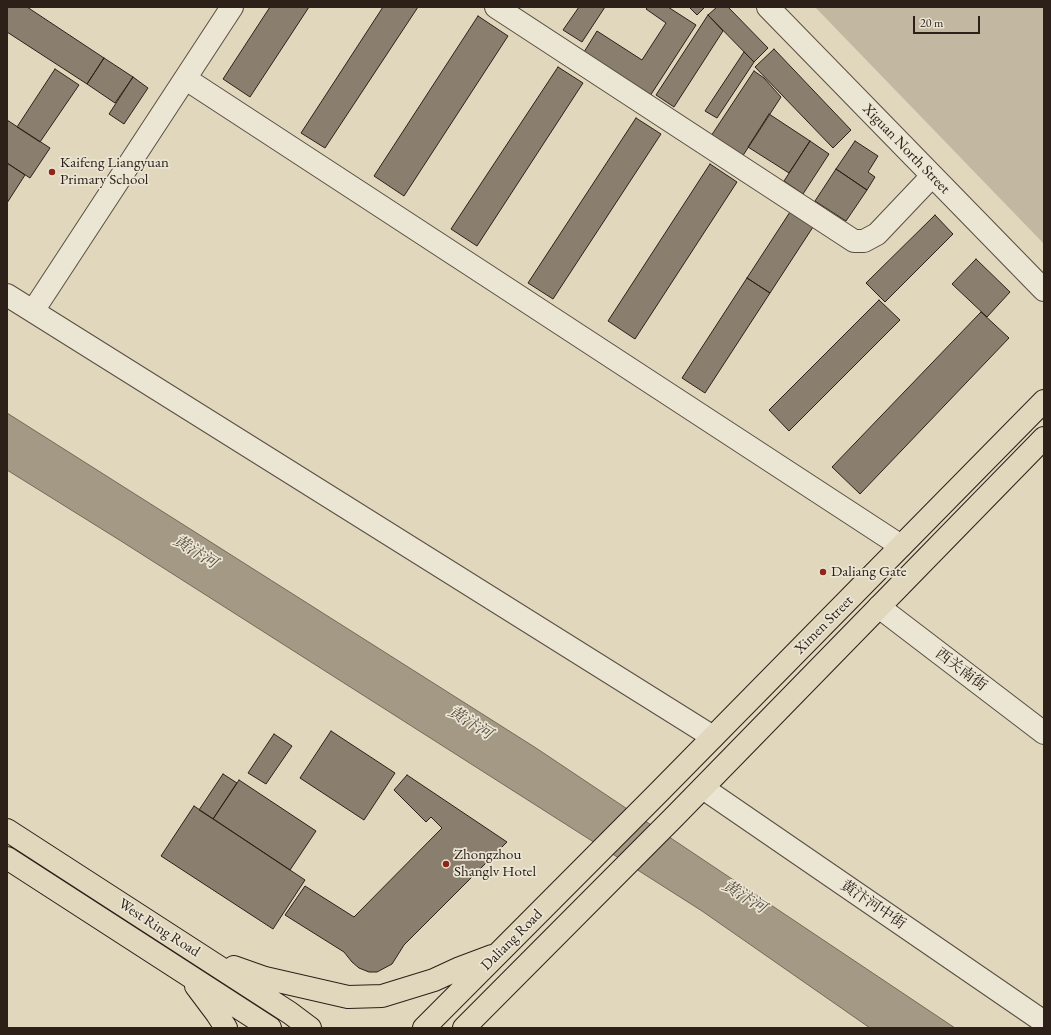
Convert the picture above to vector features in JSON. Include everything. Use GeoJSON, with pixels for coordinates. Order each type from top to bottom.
{"type":"FeatureCollection","features":[{"type":"Feature","properties":{"kind":"main road","name":"Ximen Street"},"geometry":{"type":"LineString","coordinates":[[654,797],[1044,401]]}},
{"type":"Feature","properties":{"kind":"main road","name":"Ximen Street"},"geometry":{"type":"LineString","coordinates":[[675,816],[1044,438]]}},
{"type":"Feature","properties":{"kind":"main road","name":"Daliang Road"},"geometry":{"type":"LineString","coordinates":[[424,1028],[654,797]]}},
{"type":"Feature","properties":{"kind":"main road","name":"Daliang Road"},"geometry":{"type":"LineString","coordinates":[[464,1028],[675,816]]}},
{"type":"Feature","properties":{"kind":"main road","name":"West Ring Road"},"geometry":{"type":"LineString","coordinates":[[7,830],[290,1013],[310,1028]]}},
{"type":"Feature","properties":{"kind":"main road","name":"West Ring Road"},"geometry":{"type":"LineString","coordinates":[[7,858],[270,1028]]}},
{"type":"Feature","properties":{"kind":"main road"},"geometry":{"type":"LineString","coordinates":[[205,958],[265,978],[348,997],[382,996],[434,980],[499,953]]}},
{"type":"Feature","properties":{"kind":"main road"},"geometry":{"type":"LineString","coordinates":[[188,975],[226,1028]]}},
{"type":"Feature","properties":{"kind":"street"},"geometry":{"type":"LineString","coordinates":[[33,311],[232,7]]}},
{"type":"Feature","properties":{"kind":"street"},"geometry":{"type":"LineString","coordinates":[[496,7],[854,241],[864,241],[877,234],[932,176]]}},
{"type":"Feature","properties":{"kind":"street","name":"Xiguan North Street"},"geometry":{"type":"LineString","coordinates":[[768,7],[1044,290]]}},
{"type":"Feature","properties":{"kind":"street"},"geometry":{"type":"LineString","coordinates":[[186,79],[901,546]]}},
{"type":"Feature","properties":{"kind":"street"},"geometry":{"type":"LineString","coordinates":[[7,294],[713,737]]}},
{"type":"Feature","properties":{"kind":"street","name":"西关南街"},"geometry":{"type":"LineString","coordinates":[[879,608],[1044,733]]}},
{"type":"Feature","properties":{"kind":"street","name":"黄汴河中街"},"geometry":{"type":"LineString","coordinates":[[703,788],[1044,1022]]}},
{"type":"Feature","properties":{"kind":"shaded area"},"geometry":{"type":"Polygon","coordinates":[[[815,7],[1044,7],[1044,244],[815,7]]]}},
{"type":"Feature","properties":{"kind":"water","name":"黄汴河"},"geometry":{"type":"Polygon","coordinates":[[[7,413],[536,748],[955,1028],[870,1028],[702,911],[7,470],[7,413]]]}},
{"type":"Feature","properties":{"kind":"building"},"geometry":{"type":"Polygon","coordinates":[[[7,7],[27,7],[104,58],[87,84],[7,32],[7,7]]]}},
{"type":"Feature","properties":{"kind":"building"},"geometry":{"type":"Polygon","coordinates":[[[270,7],[309,7],[250,97],[223,79],[270,7]]]}},
{"type":"Feature","properties":{"kind":"building"},"geometry":{"type":"Polygon","coordinates":[[[383,7],[418,7],[325,148],[301,133],[383,7]]]}},
{"type":"Feature","properties":{"kind":"building"},"geometry":{"type":"Polygon","coordinates":[[[579,7],[605,7],[582,42],[563,30],[579,7]]]}},
{"type":"Feature","properties":{"kind":"building"},"geometry":{"type":"Polygon","coordinates":[[[648,7],[668,7],[696,25],[650,96],[584,52],[597,31],[642,60],[666,23],[646,9],[648,7]]]}},
{"type":"Feature","properties":{"kind":"building"},"geometry":{"type":"Polygon","coordinates":[[[689,7],[705,7],[697,15],[689,7]]]}},
{"type":"Feature","properties":{"kind":"building"},"geometry":{"type":"Polygon","coordinates":[[[717,7],[728,7],[768,48],[754,62],[708,15],[717,7]]]}},
{"type":"Feature","properties":{"kind":"building"},"geometry":{"type":"Polygon","coordinates":[[[708,15],[723,31],[674,107],[656,95],[708,15]]]}},
{"type":"Feature","properties":{"kind":"building"},"geometry":{"type":"Polygon","coordinates":[[[478,16],[508,36],[404,196],[374,176],[478,16]]]}},
{"type":"Feature","properties":{"kind":"building"},"geometry":{"type":"Polygon","coordinates":[[[774,49],[851,130],[833,148],[755,67],[774,49]]]}},
{"type":"Feature","properties":{"kind":"building"},"geometry":{"type":"Polygon","coordinates":[[[744,52],[754,62],[717,118],[705,111],[744,52]]]}},
{"type":"Feature","properties":{"kind":"building"},"geometry":{"type":"Polygon","coordinates":[[[104,58],[133,77],[115,103],[87,84],[104,58]]]}},
{"type":"Feature","properties":{"kind":"building"},"geometry":{"type":"Polygon","coordinates":[[[558,67],[583,83],[477,246],[451,229],[558,67]]]}},
{"type":"Feature","properties":{"kind":"building"},"geometry":{"type":"Polygon","coordinates":[[[55,69],[79,85],[40,142],[17,127],[55,69]]]}},
{"type":"Feature","properties":{"kind":"building"},"geometry":{"type":"Polygon","coordinates":[[[754,71],[764,78],[781,97],[742,157],[711,136],[754,71]]]}},
{"type":"Feature","properties":{"kind":"building"},"geometry":{"type":"Polygon","coordinates":[[[133,77],[148,88],[124,124],[109,114],[133,77]]]}},
{"type":"Feature","properties":{"kind":"building"},"geometry":{"type":"Polygon","coordinates":[[[769,114],[810,141],[789,173],[748,147],[769,114]]]}},
{"type":"Feature","properties":{"kind":"building"},"geometry":{"type":"Polygon","coordinates":[[[636,118],[661,134],[553,299],[528,283],[636,118]]]}},
{"type":"Feature","properties":{"kind":"building"},"geometry":{"type":"Polygon","coordinates":[[[7,120],[50,148],[30,178],[7,163],[7,120]]]}},
{"type":"Feature","properties":{"kind":"building"},"geometry":{"type":"Polygon","coordinates":[[[810,141],[829,154],[803,194],[784,181],[810,141]]]}},
{"type":"Feature","properties":{"kind":"building"},"geometry":{"type":"Polygon","coordinates":[[[855,141],[878,156],[868,172],[875,177],[867,190],[836,169],[855,141]]]}},
{"type":"Feature","properties":{"kind":"building"},"geometry":{"type":"Polygon","coordinates":[[[7,163],[25,175],[7,203],[7,163]]]}},
{"type":"Feature","properties":{"kind":"building"},"geometry":{"type":"Polygon","coordinates":[[[710,164],[737,182],[635,339],[608,321],[710,164]]]}},
{"type":"Feature","properties":{"kind":"building"},"geometry":{"type":"Polygon","coordinates":[[[836,169],[867,190],[846,221],[815,201],[836,169]]]}},
{"type":"Feature","properties":{"kind":"building"},"geometry":{"type":"Polygon","coordinates":[[[790,212],[813,227],[770,293],[747,278],[790,212]]]}},
{"type":"Feature","properties":{"kind":"building"},"geometry":{"type":"Polygon","coordinates":[[[935,215],[953,234],[885,302],[866,283],[935,215]]]}},
{"type":"Feature","properties":{"kind":"building"},"geometry":{"type":"Polygon","coordinates":[[[976,259],[1010,292],[987,317],[952,284],[976,259]]]}},
{"type":"Feature","properties":{"kind":"building"},"geometry":{"type":"Polygon","coordinates":[[[747,278],[770,293],[705,393],[682,378],[747,278]]]}},
{"type":"Feature","properties":{"kind":"building"},"geometry":{"type":"Polygon","coordinates":[[[879,300],[900,320],[789,431],[769,410],[879,300]]]}},
{"type":"Feature","properties":{"kind":"building"},"geometry":{"type":"Polygon","coordinates":[[[981,312],[1009,338],[860,494],[832,467],[981,312]]]}},
{"type":"Feature","properties":{"kind":"building"},"geometry":{"type":"Polygon","coordinates":[[[331,731],[395,773],[364,820],[300,778],[331,731]]]}},
{"type":"Feature","properties":{"kind":"building"},"geometry":{"type":"Polygon","coordinates":[[[274,734],[292,746],[266,784],[248,773],[274,734]]]}},
{"type":"Feature","properties":{"kind":"building"},"geometry":{"type":"Polygon","coordinates":[[[223,774],[237,783],[213,819],[199,810],[223,774]]]}},
{"type":"Feature","properties":{"kind":"building","name":"Zhongzhou Shanglv Hotel"},"geometry":{"type":"Polygon","coordinates":[[[407,775],[507,842],[404,945],[392,964],[377,972],[369,972],[359,968],[344,952],[285,915],[305,886],[354,917],[442,828],[431,817],[426,822],[394,790],[407,775]]]}},
{"type":"Feature","properties":{"kind":"building"},"geometry":{"type":"Polygon","coordinates":[[[239,780],[316,831],[290,870],[213,819],[239,780]]]}},
{"type":"Feature","properties":{"kind":"building"},"geometry":{"type":"Polygon","coordinates":[[[194,806],[305,880],[273,929],[161,856],[194,806]]]}},
{"type":"Feature","properties":{"kind":"place","name":"Kaifeng Liangyuan Primary School"},"geometry":{"type":"Point","coordinates":[52,172]}},
{"type":"Feature","properties":{"kind":"place","name":"Daliang Gate"},"geometry":{"type":"Point","coordinates":[823,572]}},
{"type":"Feature","properties":{"kind":"place","name":"Zhongzhou Shanglv Hotel"},"geometry":{"type":"Point","coordinates":[446,864]}}]}
